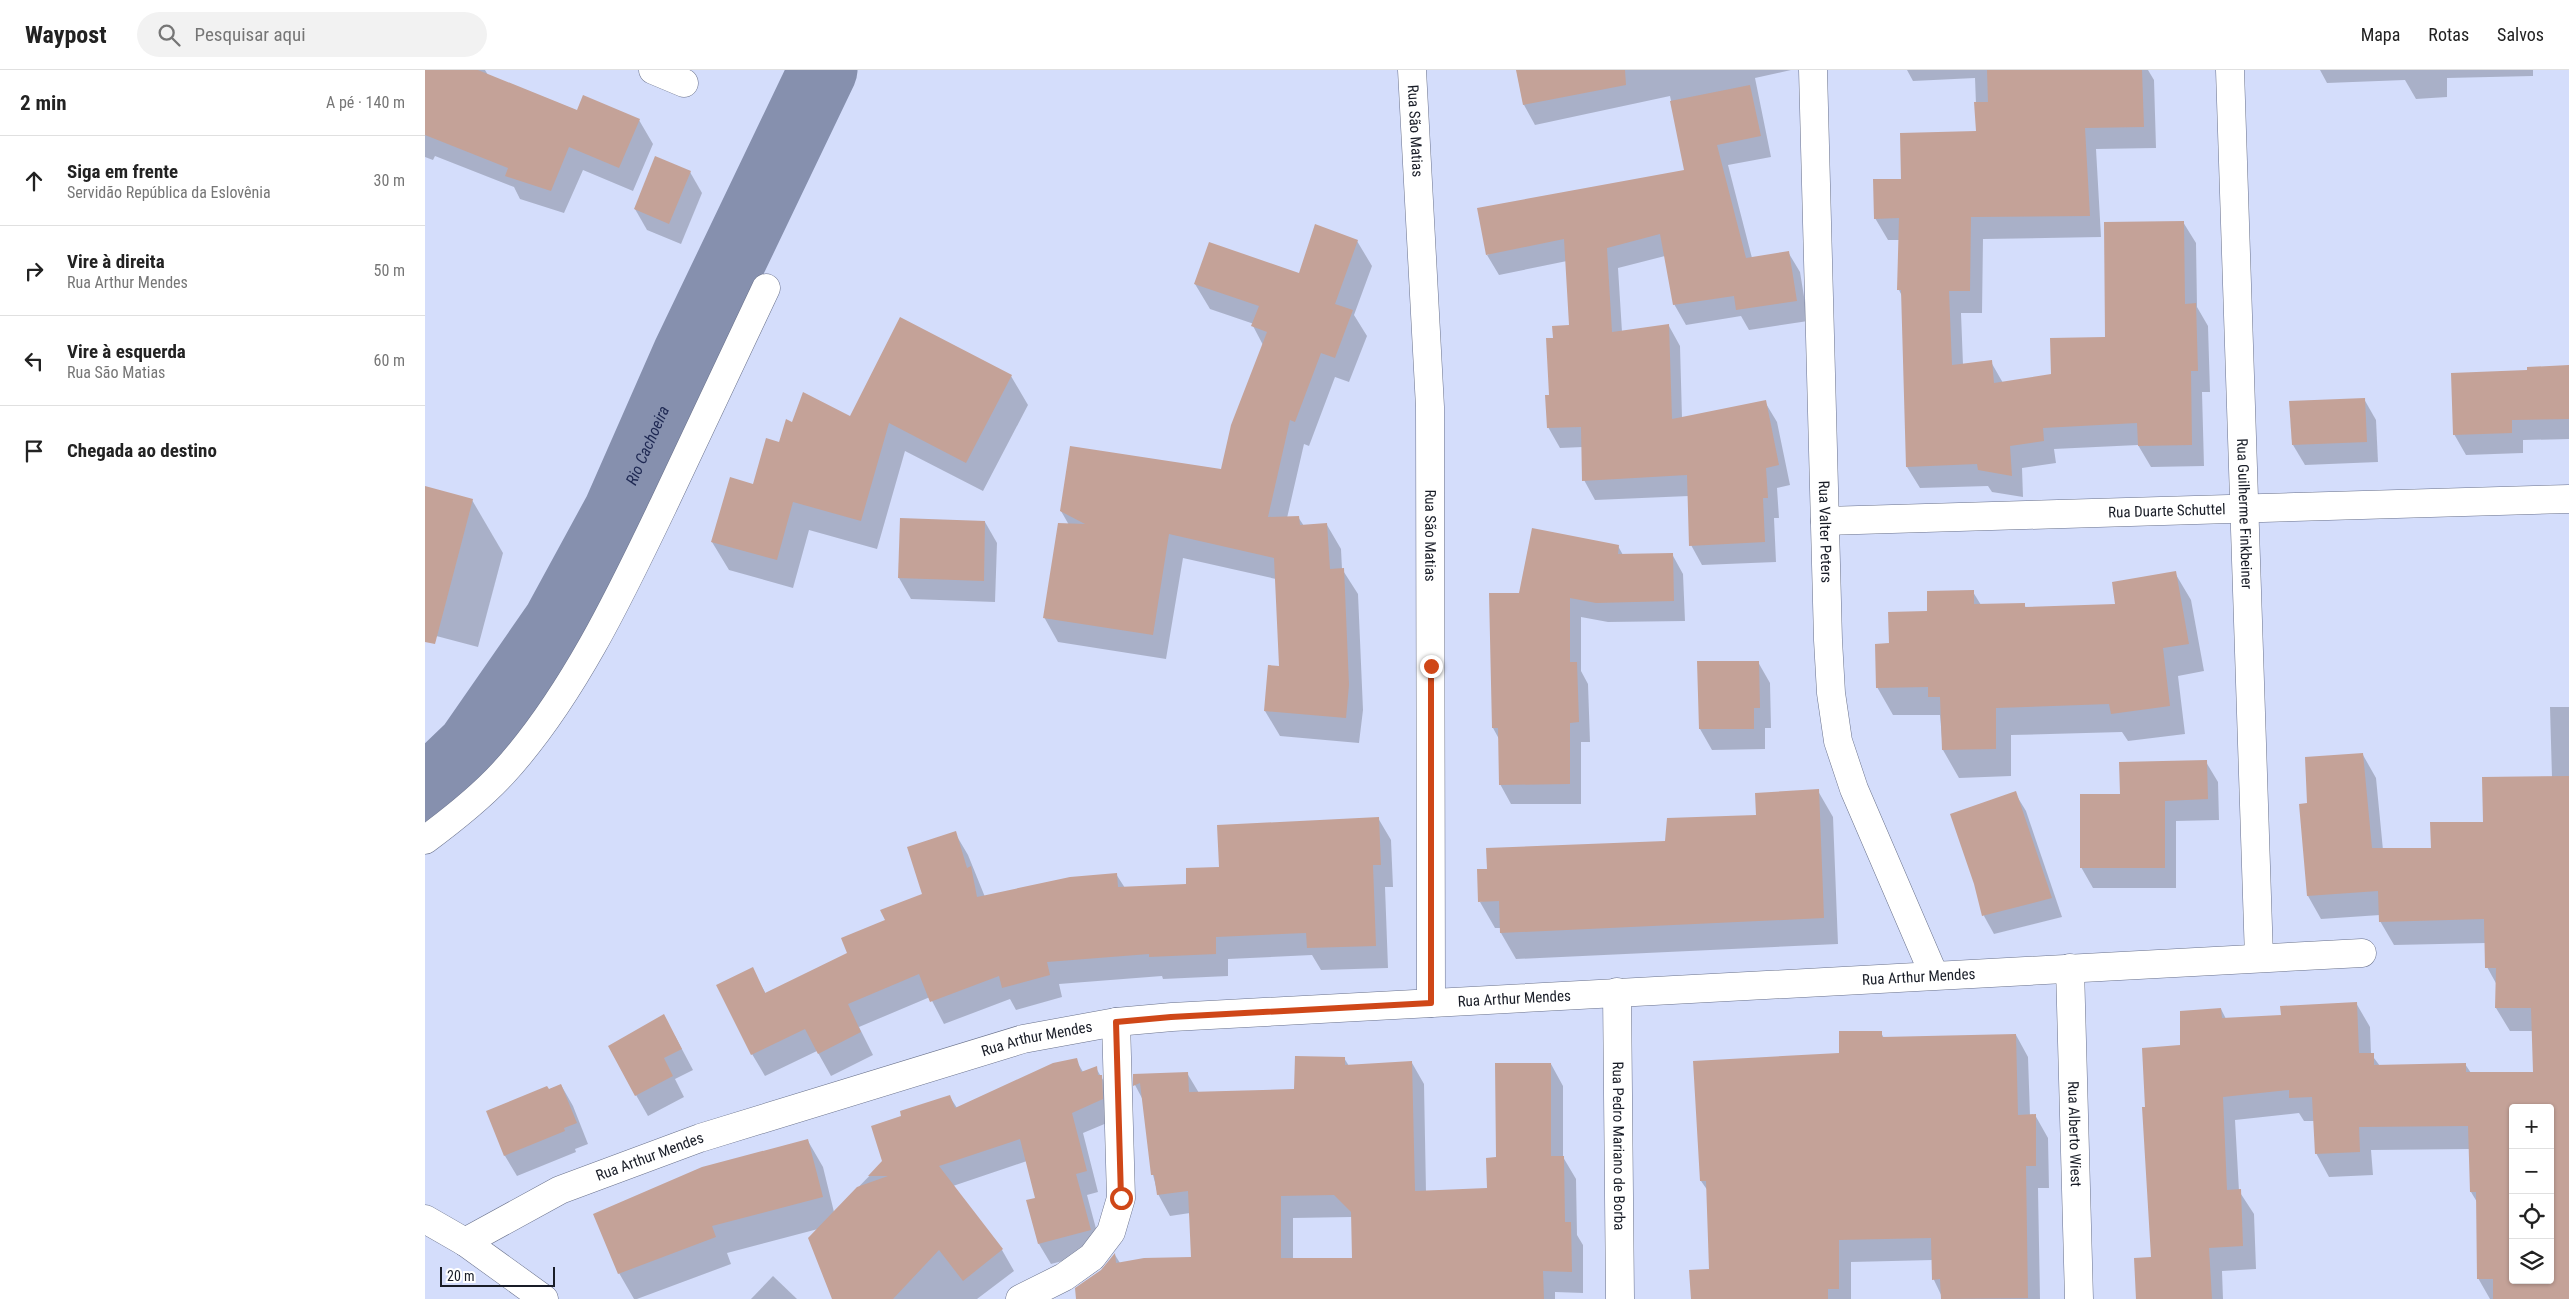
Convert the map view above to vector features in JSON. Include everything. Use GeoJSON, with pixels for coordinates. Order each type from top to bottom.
{"type":"FeatureCollection","features":[{"type":"Feature","properties":{"kind":"street"},"geometry":{"type":"LineString","coordinates":[[653,70],[684,83]]}},
{"type":"Feature","properties":{"kind":"street","name":"Rua São Matias"},"geometry":{"type":"LineString","coordinates":[[1412,70],[1429,407],[1431,1003]]}},
{"type":"Feature","properties":{"kind":"street","name":"Rua Valter Peters"},"geometry":{"type":"LineString","coordinates":[[1813,70],[1828,649],[1838,741],[1854,789],[1934,975]]}},
{"type":"Feature","properties":{"kind":"street","name":"Rua Guilherme Finkbeiner"},"geometry":{"type":"LineString","coordinates":[[2230,70],[2259,958]]}},
{"type":"Feature","properties":{"kind":"street"},"geometry":{"type":"LineString","coordinates":[[425,840],[503,773],[548,716],[596,638],[641,552],[766,288]]}},
{"type":"Feature","properties":{"kind":"street","name":"Rua Duarte Schuttel"},"geometry":{"type":"LineString","coordinates":[[1825,521],[2569,498]]}},
{"type":"Feature","properties":{"kind":"street","name":"Rua Arthur Mendes"},"geometry":{"type":"LineString","coordinates":[[465,1242],[560,1190],[700,1138],[1023,1039],[1116,1022],[1181,1016],[2362,953]]}},
{"type":"Feature","properties":{"kind":"street","name":"Rua Alberto Wiest"},"geometry":{"type":"LineString","coordinates":[[2070,968],[2079,1299]]}},
{"type":"Feature","properties":{"kind":"street","name":"Rua Pedro Mariano de Borba"},"geometry":{"type":"LineString","coordinates":[[1617,992],[1620,1299]]}},
{"type":"Feature","properties":{"kind":"street"},"geometry":{"type":"LineString","coordinates":[[1020,1299],[1064,1277],[1092,1257],[1111,1232],[1121,1198],[1116,1022]]}},
{"type":"Feature","properties":{"kind":"street"},"geometry":{"type":"LineString","coordinates":[[425,1219],[465,1242],[544,1299]]}},
{"type":"Feature","properties":{"kind":"building"},"geometry":{"type":"Polygon","coordinates":[[[425,70],[478,70],[577,110],[583,95],[640,119],[619,168],[569,147],[551,191],[505,176],[508,168],[425,135],[425,70]]]}},
{"type":"Feature","properties":{"kind":"building"},"geometry":{"type":"Polygon","coordinates":[[[1516,70],[1625,70],[1626,85],[1523,105],[1516,70]]]}},
{"type":"Feature","properties":{"kind":"building"},"geometry":{"type":"Polygon","coordinates":[[[1987,70],[2142,70],[2144,127],[2085,128],[2090,216],[1971,217],[1970,291],[1949,291],[1952,365],[1992,360],[1994,383],[2051,374],[2050,338],[2105,337],[2104,222],[2184,221],[2185,304],[2196,303],[2198,371],[2191,371],[2192,445],[2138,446],[2137,423],[2043,428],[2044,441],[2010,446],[2012,476],[1978,470],[1977,464],[1906,467],[1901,290],[1897,290],[1899,218],[1874,219],[1873,179],[1901,179],[1900,133],[1976,131],[1974,102],[1988,102],[1987,70]]]}},
{"type":"Feature","properties":{"kind":"building"},"geometry":{"type":"Polygon","coordinates":[[[1750,85],[1761,136],[1717,145],[1746,258],[1789,251],[1797,301],[1736,310],[1734,296],[1673,305],[1660,234],[1607,248],[1612,332],[1669,324],[1672,419],[1766,400],[1779,465],[1766,468],[1768,498],[1763,498],[1765,542],[1689,546],[1687,475],[1582,481],[1581,427],[1547,428],[1545,395],[1549,395],[1546,338],[1553,338],[1552,326],[1569,325],[1564,239],[1486,255],[1477,208],[1684,170],[1670,101],[1750,85]]]}},
{"type":"Feature","properties":{"kind":"building"},"geometry":{"type":"Polygon","coordinates":[[[655,156],[691,171],[669,224],[634,209],[655,156]]]}},
{"type":"Feature","properties":{"kind":"building"},"geometry":{"type":"Polygon","coordinates":[[[1315,224],[1358,240],[1335,304],[1353,310],[1335,358],[1321,353],[1295,422],[1290,420],[1268,517],[1299,516],[1300,525],[1327,523],[1330,569],[1344,568],[1349,685],[1346,718],[1264,711],[1268,665],[1279,666],[1274,558],[1169,534],[1153,635],[1043,618],[1058,523],[1085,524],[1060,511],[1070,446],[1221,469],[1231,425],[1267,332],[1251,326],[1259,306],[1194,284],[1209,242],[1299,273],[1315,224]]]}},
{"type":"Feature","properties":{"kind":"building"},"geometry":{"type":"Polygon","coordinates":[[[900,317],[1012,375],[966,463],[889,423],[861,521],[793,502],[777,560],[711,542],[730,477],[753,484],[766,438],[779,442],[786,419],[792,422],[803,392],[850,416],[900,317]]]}},
{"type":"Feature","properties":{"kind":"building"},"geometry":{"type":"Polygon","coordinates":[[[2569,365],[2569,419],[2512,420],[2512,433],[2453,435],[2451,373],[2527,370],[2527,367],[2569,365]]]}},
{"type":"Feature","properties":{"kind":"building"},"geometry":{"type":"Polygon","coordinates":[[[2365,398],[2367,442],[2292,445],[2289,401],[2365,398]]]}},
{"type":"Feature","properties":{"kind":"building"},"geometry":{"type":"Polygon","coordinates":[[[425,486],[473,499],[435,644],[425,642],[425,486]]]}},
{"type":"Feature","properties":{"kind":"building"},"geometry":{"type":"Polygon","coordinates":[[[900,518],[985,521],[984,581],[898,578],[900,518]]]}},
{"type":"Feature","properties":{"kind":"building"},"geometry":{"type":"Polygon","coordinates":[[[1532,528],[1619,545],[1618,554],[1673,553],[1674,601],[1596,603],[1570,598],[1570,662],[1577,662],[1579,722],[1570,723],[1570,784],[1499,785],[1498,728],[1492,728],[1489,593],[1519,593],[1532,528]]]}},
{"type":"Feature","properties":{"kind":"building"},"geometry":{"type":"Polygon","coordinates":[[[2176,571],[2189,644],[2163,648],[2170,706],[2111,714],[2109,704],[1996,708],[1996,749],[1942,750],[1940,697],[1928,697],[1928,687],[1876,688],[1875,644],[1889,643],[1888,612],[1927,611],[1927,591],[1974,590],[1974,604],[2025,603],[2025,607],[2115,604],[2112,582],[2176,571]]]}},
{"type":"Feature","properties":{"kind":"building"},"geometry":{"type":"Polygon","coordinates":[[[1697,661],[1759,661],[1760,708],[1754,708],[1754,729],[1699,729],[1697,661]]]}},
{"type":"Feature","properties":{"kind":"building"},"geometry":{"type":"Polygon","coordinates":[[[2363,753],[2372,848],[2431,848],[2430,822],[2483,822],[2482,777],[2569,776],[2569,1299],[2493,1299],[2493,1279],[2477,1279],[2476,1192],[2470,1192],[2468,1126],[2359,1127],[2360,1152],[2315,1154],[2312,1097],[2289,1098],[2289,1090],[2223,1097],[2227,1190],[2241,1189],[2243,1246],[2209,1248],[2212,1299],[2136,1299],[2134,1258],[2151,1257],[2142,1107],[2145,1107],[2142,1048],[2180,1045],[2180,1011],[2221,1008],[2222,1018],[2281,1015],[2280,1006],[2357,1002],[2359,1053],[2374,1053],[2374,1065],[2466,1063],[2466,1072],[2533,1072],[2531,1008],[2495,1008],[2496,968],[2485,968],[2484,919],[2379,922],[2378,891],[2307,896],[2299,804],[2307,803],[2305,757],[2363,753]]]}},
{"type":"Feature","properties":{"kind":"building"},"geometry":{"type":"Polygon","coordinates":[[[2207,760],[2208,799],[2165,801],[2165,868],[2080,868],[2080,794],[2120,794],[2119,762],[2207,760]]]}},
{"type":"Feature","properties":{"kind":"building"},"geometry":{"type":"Polygon","coordinates":[[[1819,789],[1824,918],[1500,933],[1499,901],[1478,902],[1477,869],[1487,869],[1486,848],[1665,841],[1667,818],[1756,815],[1755,793],[1819,789]]]}},
{"type":"Feature","properties":{"kind":"building"},"geometry":{"type":"Polygon","coordinates":[[[2016,791],[2052,898],[1982,916],[1974,884],[1950,814],[2016,791]]]}},
{"type":"Feature","properties":{"kind":"building"},"geometry":{"type":"Polygon","coordinates":[[[1379,817],[1381,865],[1373,865],[1376,946],[1307,948],[1306,933],[1216,937],[1216,954],[1149,957],[1149,954],[1047,962],[1050,975],[1002,988],[999,976],[930,1002],[919,974],[848,1004],[861,1032],[818,1054],[805,1029],[751,1055],[716,985],[753,967],[765,993],[847,953],[841,938],[885,920],[880,910],[922,894],[907,847],[956,831],[967,868],[971,866],[977,897],[1070,877],[1117,873],[1118,887],[1186,884],[1186,868],[1219,867],[1217,825],[1379,817]]]}},
{"type":"Feature","properties":{"kind":"building"},"geometry":{"type":"Polygon","coordinates":[[[664,1014],[682,1049],[664,1058],[673,1076],[635,1096],[608,1046],[664,1014]]]}},
{"type":"Feature","properties":{"kind":"building"},"geometry":{"type":"Polygon","coordinates":[[[1839,1031],[1882,1031],[1882,1037],[2016,1034],[2018,1115],[2036,1114],[2036,1166],[2026,1166],[2028,1298],[1941,1299],[1940,1279],[1932,1280],[1931,1238],[1839,1240],[1839,1289],[1828,1289],[1828,1299],[1691,1299],[1689,1270],[1709,1269],[1706,1181],[1700,1181],[1693,1061],[1839,1053],[1839,1031]]]}},
{"type":"Feature","properties":{"kind":"building"},"geometry":{"type":"Polygon","coordinates":[[[1295,1056],[1345,1057],[1345,1065],[1412,1061],[1415,1191],[1487,1188],[1486,1158],[1496,1157],[1495,1063],[1551,1063],[1551,1156],[1564,1156],[1565,1222],[1571,1222],[1572,1272],[1543,1271],[1544,1299],[1076,1299],[1075,1288],[1101,1270],[1115,1253],[1116,1263],[1144,1258],[1191,1257],[1188,1191],[1157,1195],[1154,1175],[1151,1175],[1140,1083],[1133,1086],[1133,1074],[1188,1072],[1189,1092],[1294,1089],[1295,1056]],[[1334,1195],[1281,1196],[1281,1258],[1352,1258],[1351,1212],[1334,1195]]]}},
{"type":"Feature","properties":{"kind":"building"},"geometry":{"type":"Polygon","coordinates":[[[1077,1058],[1081,1072],[1097,1066],[1098,1075],[1102,1075],[1103,1099],[1072,1113],[1087,1171],[1076,1174],[1091,1230],[1038,1244],[1026,1200],[1035,1198],[1020,1139],[939,1166],[1003,1249],[963,1281],[939,1250],[893,1299],[832,1299],[808,1238],[857,1187],[888,1176],[868,1176],[882,1161],[871,1126],[901,1116],[900,1111],[950,1095],[955,1108],[1053,1063],[1077,1058]]]}},
{"type":"Feature","properties":{"kind":"building"},"geometry":{"type":"Polygon","coordinates":[[[561,1084],[577,1123],[564,1128],[565,1131],[504,1156],[486,1111],[547,1086],[549,1089],[561,1084]]]}},
{"type":"Feature","properties":{"kind":"building"},"geometry":{"type":"Polygon","coordinates":[[[808,1139],[823,1197],[712,1226],[716,1237],[618,1274],[593,1214],[702,1167],[808,1139]]]}},
{"type":"Feature","properties":{"kind":"waterway","name":"Rio Cachoeira"},"geometry":{"type":"LineString","coordinates":[[425,791],[471,747],[557,623],[618,511],[687,354],[823,70]]}},
{"type":"Feature","properties":{"kind":"route"},"geometry":{"type":"LineString","coordinates":[[1121,1198],[1116,1022],[1171,1017],[1431,1003],[1431,666]]}}]}
